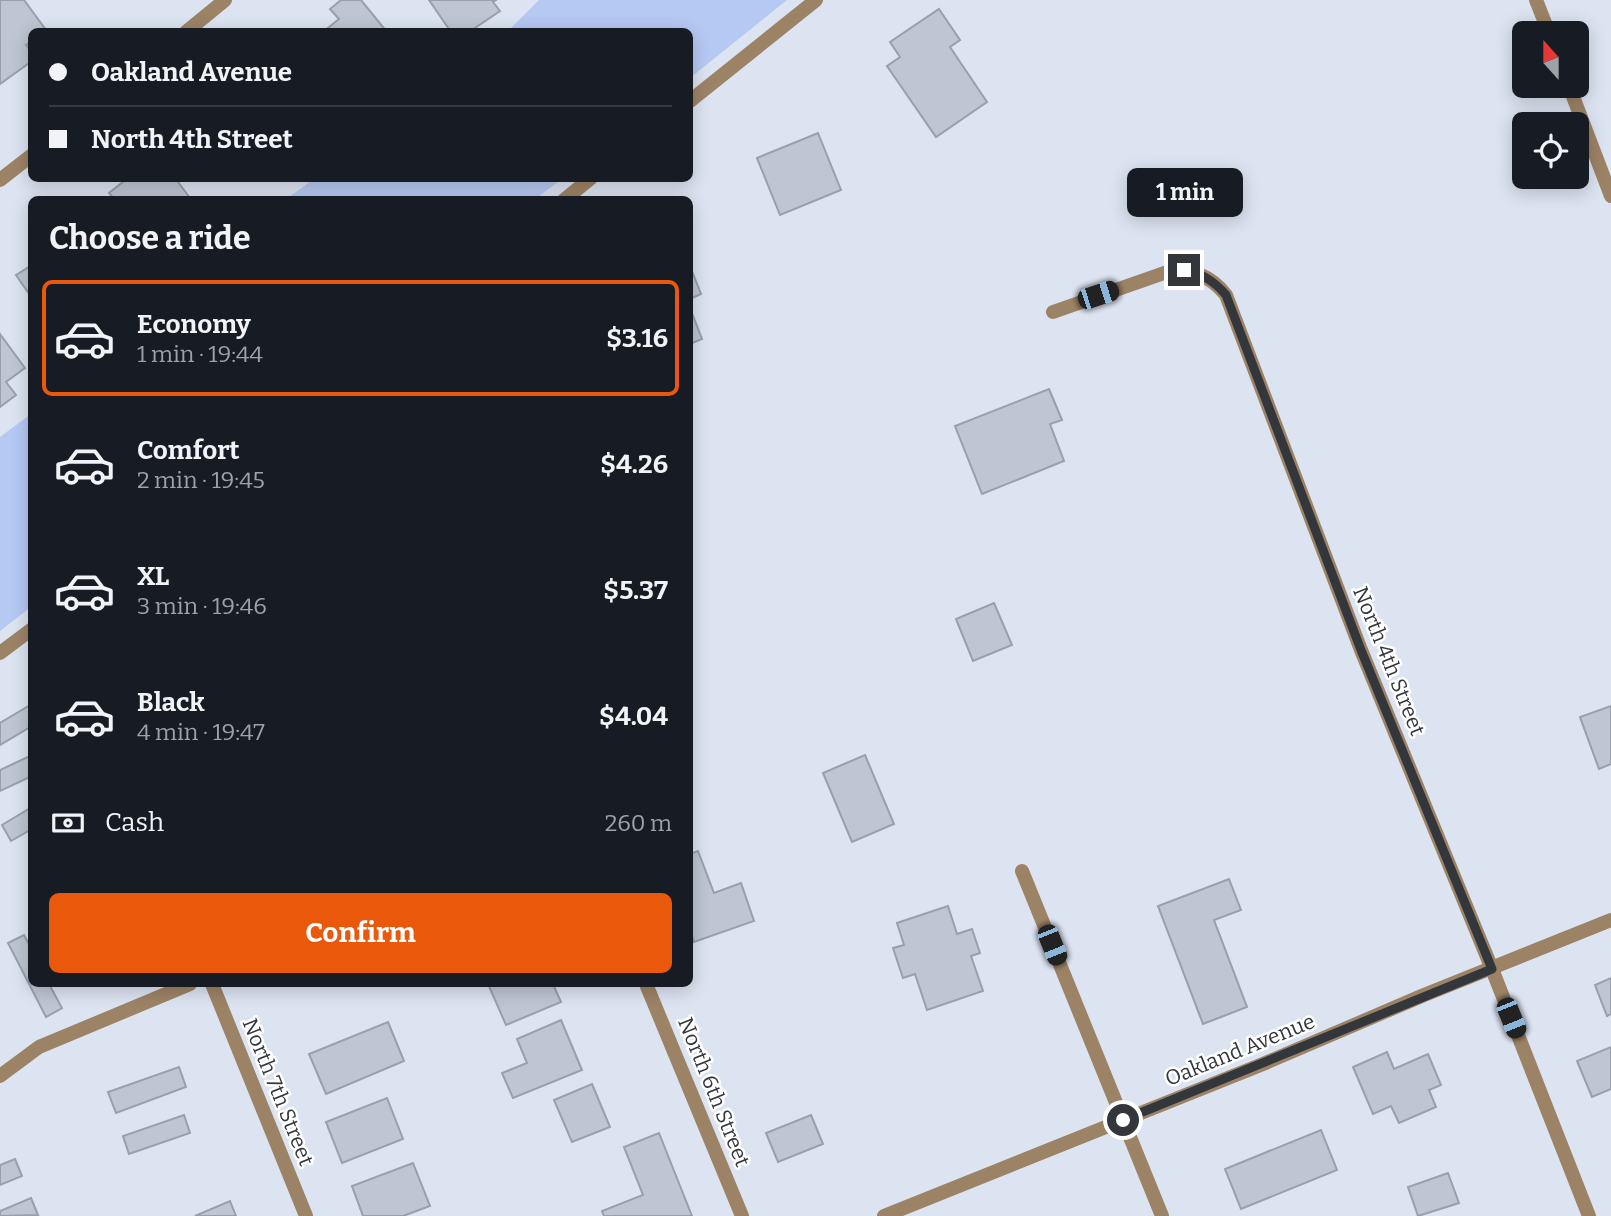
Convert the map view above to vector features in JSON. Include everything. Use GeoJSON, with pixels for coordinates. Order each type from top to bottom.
{"type":"FeatureCollection","features":[{"type":"Feature","properties":{"kind":"street"},"geometry":{"type":"LineString","coordinates":[[191,28],[225,0]]}},
{"type":"Feature","properties":{"kind":"street"},"geometry":{"type":"LineString","coordinates":[[693,99],[816,0]]}},
{"type":"Feature","properties":{"kind":"street"},"geometry":{"type":"LineString","coordinates":[[1536,0],[1544,21]]}},
{"type":"Feature","properties":{"kind":"street"},"geometry":{"type":"LineString","coordinates":[[1574,98],[1611,196]]}},
{"type":"Feature","properties":{"kind":"street"},"geometry":{"type":"LineString","coordinates":[[0,180],[28,158]]}},
{"type":"Feature","properties":{"kind":"street"},"geometry":{"type":"LineString","coordinates":[[569,196],[586,182]]}},
{"type":"Feature","properties":{"kind":"street","name":"North 4th Street"},"geometry":{"type":"LineString","coordinates":[[1053,312],[1167,272],[1184,270],[1201,274],[1216,282],[1226,295],[1361,650],[1492,969],[1589,1216]]}},
{"type":"Feature","properties":{"kind":"street"},"geometry":{"type":"LineString","coordinates":[[0,653],[28,632]]}},
{"type":"Feature","properties":{"kind":"street"},"geometry":{"type":"LineString","coordinates":[[1022,871],[1162,1216]]}},
{"type":"Feature","properties":{"kind":"street","name":"Oakland Avenue"},"geometry":{"type":"LineString","coordinates":[[884,1216],[1611,920]]}},
{"type":"Feature","properties":{"kind":"street"},"geometry":{"type":"LineString","coordinates":[[0,1076],[38,1047],[183,987]]}},
{"type":"Feature","properties":{"kind":"street","name":"North 7th Street"},"geometry":{"type":"LineString","coordinates":[[213,987],[306,1216]]}},
{"type":"Feature","properties":{"kind":"street","name":"North 6th Street"},"geometry":{"type":"LineString","coordinates":[[647,987],[742,1216]]}},
{"type":"Feature","properties":{"kind":"shaded area"},"geometry":{"type":"Polygon","coordinates":[[[539,0],[787,0],[693,76],[693,28],[511,28],[539,0]]]}},
{"type":"Feature","properties":{"kind":"shaded area"},"geometry":{"type":"Polygon","coordinates":[[[310,182],[558,182],[539,196],[290,196],[310,182]]]}},
{"type":"Feature","properties":{"kind":"shaded area"},"geometry":{"type":"Polygon","coordinates":[[[28,416],[28,609],[0,631],[0,437],[28,416]]]}},
{"type":"Feature","properties":{"kind":"building"},"geometry":{"type":"Polygon","coordinates":[[[0,0],[24,0],[45,28],[28,28],[28,64],[0,84],[0,0]]]}},
{"type":"Feature","properties":{"kind":"building"},"geometry":{"type":"Polygon","coordinates":[[[341,0],[361,0],[384,28],[328,28],[339,19],[330,9],[341,0]]]}},
{"type":"Feature","properties":{"kind":"building"},"geometry":{"type":"Polygon","coordinates":[[[429,0],[496,0],[493,2],[500,11],[475,28],[448,28],[429,0]]]}},
{"type":"Feature","properties":{"kind":"building"},"geometry":{"type":"Polygon","coordinates":[[[939,9],[960,40],[950,47],[987,102],[936,137],[887,66],[900,57],[890,42],[939,9]]]}},
{"type":"Feature","properties":{"kind":"building"},"geometry":{"type":"Polygon","coordinates":[[[818,133],[841,190],[780,215],[757,158],[818,133]]]}},
{"type":"Feature","properties":{"kind":"building"},"geometry":{"type":"Polygon","coordinates":[[[123,182],[178,182],[188,196],[112,196],[109,193],[123,182]]]}},
{"type":"Feature","properties":{"kind":"building"},"geometry":{"type":"Polygon","coordinates":[[[28,268],[28,292],[16,275],[28,268]]]}},
{"type":"Feature","properties":{"kind":"building"},"geometry":{"type":"Polygon","coordinates":[[[693,274],[701,294],[693,298],[693,274]]]}},
{"type":"Feature","properties":{"kind":"building"},"geometry":{"type":"Polygon","coordinates":[[[693,316],[702,339],[693,343],[693,316]]]}},
{"type":"Feature","properties":{"kind":"building"},"geometry":{"type":"Polygon","coordinates":[[[0,334],[25,368],[6,382],[16,395],[0,407],[0,334]]]}},
{"type":"Feature","properties":{"kind":"building"},"geometry":{"type":"Polygon","coordinates":[[[1049,389],[1062,420],[1050,424],[1064,461],[982,494],[955,426],[1049,389]]]}},
{"type":"Feature","properties":{"kind":"building"},"geometry":{"type":"Polygon","coordinates":[[[994,603],[1012,645],[973,661],[956,619],[994,603]]]}},
{"type":"Feature","properties":{"kind":"building"},"geometry":{"type":"Polygon","coordinates":[[[28,706],[28,728],[0,745],[0,723],[28,706]]]}},
{"type":"Feature","properties":{"kind":"building"},"geometry":{"type":"Polygon","coordinates":[[[1611,706],[1611,764],[1599,769],[1580,717],[1611,706]]]}},
{"type":"Feature","properties":{"kind":"building"},"geometry":{"type":"Polygon","coordinates":[[[865,755],[894,824],[852,842],[823,773],[865,755]]]}},
{"type":"Feature","properties":{"kind":"building"},"geometry":{"type":"Polygon","coordinates":[[[28,757],[28,778],[0,791],[0,770],[28,757]]]}},
{"type":"Feature","properties":{"kind":"building"},"geometry":{"type":"Polygon","coordinates":[[[28,809],[28,831],[11,841],[2,825],[28,809]]]}},
{"type":"Feature","properties":{"kind":"building"},"geometry":{"type":"Polygon","coordinates":[[[698,851],[714,893],[741,883],[754,921],[694,942],[693,853],[698,851]]]}},
{"type":"Feature","properties":{"kind":"building"},"geometry":{"type":"Polygon","coordinates":[[[1229,879],[1241,910],[1214,920],[1247,1007],[1203,1024],[1158,906],[1229,879]]]}},
{"type":"Feature","properties":{"kind":"building"},"geometry":{"type":"Polygon","coordinates":[[[948,906],[957,934],[972,929],[980,953],[971,956],[983,991],[927,1010],[915,974],[903,978],[893,948],[904,945],[897,923],[948,906]]]}},
{"type":"Feature","properties":{"kind":"building"},"geometry":{"type":"Polygon","coordinates":[[[24,935],[28,942],[28,982],[8,943],[24,935]]]}},
{"type":"Feature","properties":{"kind":"building"},"geometry":{"type":"Polygon","coordinates":[[[1611,978],[1611,1014],[1607,1016],[1595,985],[1611,978]]]}},
{"type":"Feature","properties":{"kind":"building"},"geometry":{"type":"Polygon","coordinates":[[[31,987],[51,987],[62,1008],[46,1017],[31,987]]]}},
{"type":"Feature","properties":{"kind":"building"},"geometry":{"type":"Polygon","coordinates":[[[489,987],[554,987],[561,1002],[506,1025],[489,987]]]}},
{"type":"Feature","properties":{"kind":"building"},"geometry":{"type":"Polygon","coordinates":[[[561,1020],[582,1070],[513,1098],[502,1073],[527,1063],[517,1039],[561,1020]]]}},
{"type":"Feature","properties":{"kind":"building"},"geometry":{"type":"Polygon","coordinates":[[[388,1022],[404,1061],[326,1094],[309,1054],[388,1022]]]}},
{"type":"Feature","properties":{"kind":"building"},"geometry":{"type":"Polygon","coordinates":[[[1611,1047],[1611,1089],[1592,1097],[1577,1061],[1611,1047]]]}},
{"type":"Feature","properties":{"kind":"building"},"geometry":{"type":"Polygon","coordinates":[[[1387,1052],[1394,1069],[1428,1054],[1441,1085],[1429,1090],[1436,1107],[1399,1123],[1391,1106],[1373,1114],[1353,1067],[1387,1052]]]}},
{"type":"Feature","properties":{"kind":"building"},"geometry":{"type":"Polygon","coordinates":[[[179,1067],[186,1087],[116,1113],[108,1092],[179,1067]]]}},
{"type":"Feature","properties":{"kind":"building"},"geometry":{"type":"Polygon","coordinates":[[[592,1084],[610,1127],[572,1142],[554,1100],[592,1084]]]}},
{"type":"Feature","properties":{"kind":"building"},"geometry":{"type":"Polygon","coordinates":[[[387,1098],[403,1139],[342,1163],[326,1122],[387,1098]]]}},
{"type":"Feature","properties":{"kind":"building"},"geometry":{"type":"Polygon","coordinates":[[[184,1115],[190,1133],[129,1154],[123,1136],[184,1115]]]}},
{"type":"Feature","properties":{"kind":"building"},"geometry":{"type":"Polygon","coordinates":[[[811,1115],[823,1144],[778,1162],[766,1133],[811,1115]]]}},
{"type":"Feature","properties":{"kind":"building"},"geometry":{"type":"Polygon","coordinates":[[[1321,1130],[1337,1170],[1241,1209],[1225,1169],[1321,1130]]]}},
{"type":"Feature","properties":{"kind":"building"},"geometry":{"type":"Polygon","coordinates":[[[659,1133],[692,1216],[604,1216],[602,1211],[643,1195],[624,1147],[659,1133]]]}},
{"type":"Feature","properties":{"kind":"building"},"geometry":{"type":"Polygon","coordinates":[[[15,1159],[22,1176],[0,1185],[0,1165],[15,1159]]]}},
{"type":"Feature","properties":{"kind":"building"},"geometry":{"type":"Polygon","coordinates":[[[413,1163],[430,1206],[403,1216],[363,1216],[352,1186],[413,1163]]]}},
{"type":"Feature","properties":{"kind":"building"},"geometry":{"type":"Polygon","coordinates":[[[1448,1173],[1459,1203],[1418,1216],[1408,1187],[1448,1173]]]}},
{"type":"Feature","properties":{"kind":"building"},"geometry":{"type":"Polygon","coordinates":[[[31,1198],[38,1215],[0,1216],[0,1211],[31,1198]]]}},
{"type":"Feature","properties":{"kind":"building"},"geometry":{"type":"Polygon","coordinates":[[[230,1201],[236,1216],[195,1216],[230,1201]]]}},
{"type":"Feature","properties":{"kind":"route"},"geometry":{"type":"LineString","coordinates":[[1123,1120],[1492,969],[1361,650],[1226,295],[1216,282],[1201,274],[1184,270]]}}]}
